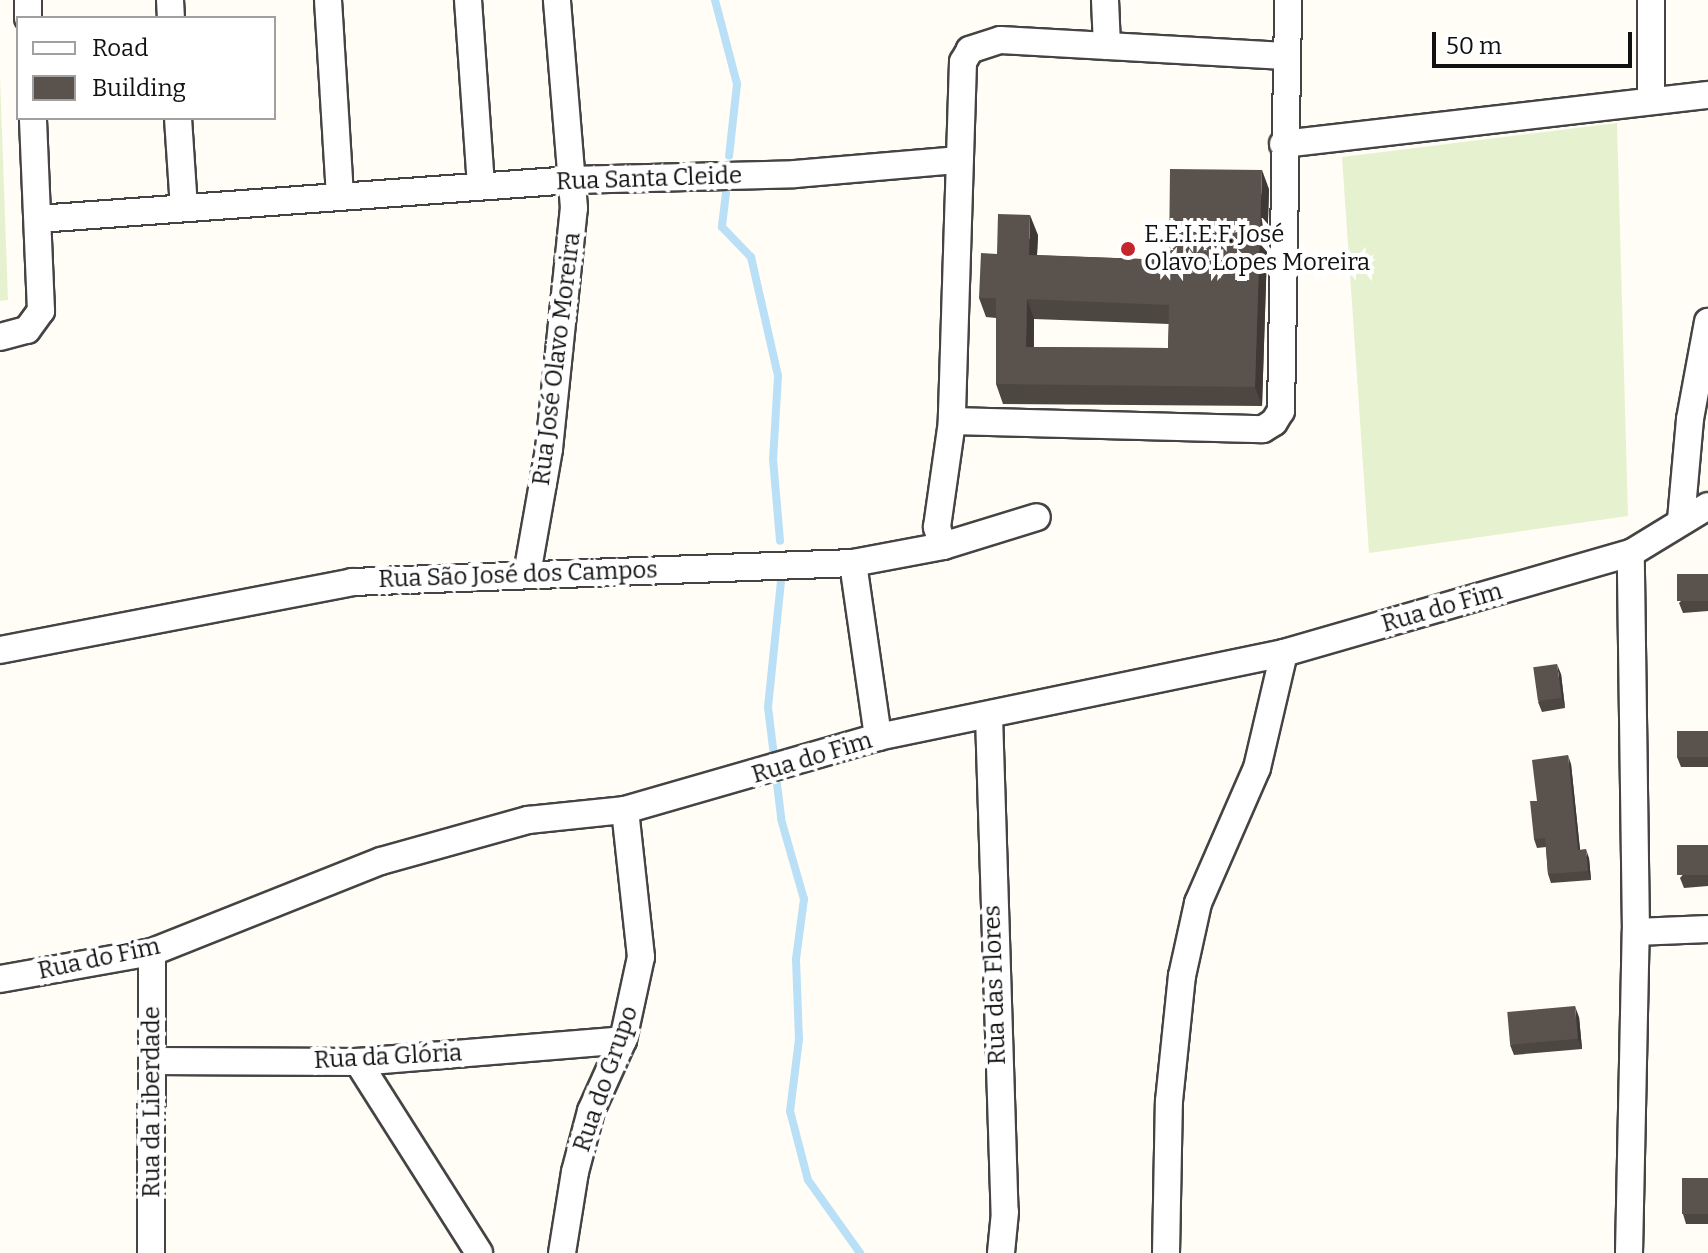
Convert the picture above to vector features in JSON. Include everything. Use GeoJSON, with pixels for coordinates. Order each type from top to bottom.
{"type":"FeatureCollection","features":[{"type":"Feature","properties":{"kind":"street"},"geometry":{"type":"LineString","coordinates":[[328,0],[340,197]]}},
{"type":"Feature","properties":{"kind":"street"},"geometry":{"type":"LineString","coordinates":[[468,0],[481,186]]}},
{"type":"Feature","properties":{"kind":"street","name":"Rua José Olavo Moreira"},"geometry":{"type":"LineString","coordinates":[[527,574],[549,449],[570,260],[571,180],[557,0]]}},
{"type":"Feature","properties":{"kind":"street"},"geometry":{"type":"LineString","coordinates":[[1105,0],[1107,46]]}},
{"type":"Feature","properties":{"kind":"street"},"geometry":{"type":"LineString","coordinates":[[952,421],[1263,429],[1274,422],[1281,411],[1283,144],[1288,0]]}},
{"type":"Feature","properties":{"kind":"street"},"geometry":{"type":"LineString","coordinates":[[1651,0],[1651,99]]}},
{"type":"Feature","properties":{"kind":"street"},"geometry":{"type":"LineString","coordinates":[[943,546],[937,527],[952,421],[963,62],[970,50],[1000,40],[1285,56]]}},
{"type":"Feature","properties":{"kind":"street"},"geometry":{"type":"LineString","coordinates":[[1283,144],[1651,99],[1708,95]]}},
{"type":"Feature","properties":{"kind":"street"},"geometry":{"type":"LineString","coordinates":[[7,336],[36,322],[41,311],[33,120]]}},
{"type":"Feature","properties":{"kind":"street"},"geometry":{"type":"LineString","coordinates":[[178,120],[184,208]]}},
{"type":"Feature","properties":{"kind":"street","name":"Rua Santa Cleide"},"geometry":{"type":"LineString","coordinates":[[38,219],[571,180],[795,174],[959,160]]}},
{"type":"Feature","properties":{"kind":"street"},"geometry":{"type":"LineString","coordinates":[[1681,520],[1690,419],[1708,322]]}},
{"type":"Feature","properties":{"kind":"street","name":"Rua do Fim"},"geometry":{"type":"LineString","coordinates":[[0,979],[152,952],[381,861],[528,820],[625,810],[878,737],[1284,653],[1631,553],[1708,506]]}},
{"type":"Feature","properties":{"kind":"street","name":"Rua São José dos Campos"},"geometry":{"type":"LineString","coordinates":[[0,650],[352,582],[853,563],[943,546],[1037,517]]}},
{"type":"Feature","properties":{"kind":"street"},"geometry":{"type":"LineString","coordinates":[[1629,1253],[1636,932],[1631,553]]}},
{"type":"Feature","properties":{"kind":"street"},"geometry":{"type":"LineString","coordinates":[[853,563],[878,737]]}},
{"type":"Feature","properties":{"kind":"street"},"geometry":{"type":"LineString","coordinates":[[1166,1253],[1169,1101],[1182,976],[1198,903],[1261,754],[1284,653]]}},
{"type":"Feature","properties":{"kind":"street","name":"Rua das Flores"},"geometry":{"type":"LineString","coordinates":[[989,716],[1005,1212],[1001,1253]]}},
{"type":"Feature","properties":{"kind":"street","name":"Rua do Grupo"},"geometry":{"type":"LineString","coordinates":[[562,1253],[575,1172],[591,1111],[623,1040],[641,957],[625,810]]}},
{"type":"Feature","properties":{"kind":"street"},"geometry":{"type":"LineString","coordinates":[[1636,932],[1708,929]]}},
{"type":"Feature","properties":{"kind":"street","name":"Rua da Liberdade"},"geometry":{"type":"LineString","coordinates":[[151,1253],[152,952]]}},
{"type":"Feature","properties":{"kind":"street","name":"Rua da Glória"},"geometry":{"type":"LineString","coordinates":[[152,1061],[358,1062],[623,1040]]}},
{"type":"Feature","properties":{"kind":"street"},"geometry":{"type":"LineString","coordinates":[[358,1062],[479,1253]]}},
{"type":"Feature","properties":{"kind":"green space"},"geometry":{"type":"Polygon","coordinates":[[[0,76],[8,300],[0,301],[0,76]]]}},
{"type":"Feature","properties":{"kind":"green space"},"geometry":{"type":"Polygon","coordinates":[[[1617,123],[1628,516],[1369,553],[1342,157],[1617,123]]]}},
{"type":"Feature","properties":{"kind":"building"},"geometry":{"type":"Polygon","coordinates":[[[1170,169],[1262,170],[1255,387],[996,384],[996,298],[979,298],[981,253],[997,254],[998,214],[1030,215],[1029,255],[1169,260],[1170,169]],[[1027,299],[1026,347],[1168,348],[1169,305],[1027,299]]]}},
{"type":"Feature","properties":{"kind":"building"},"geometry":{"type":"Polygon","coordinates":[[[1677,574],[1708,574],[1708,601],[1677,601],[1677,574]]]}},
{"type":"Feature","properties":{"kind":"building"},"geometry":{"type":"Polygon","coordinates":[[[1557,664],[1562,698],[1538,701],[1533,667],[1557,664]]]}},
{"type":"Feature","properties":{"kind":"building"},"geometry":{"type":"Polygon","coordinates":[[[1677,731],[1708,731],[1708,757],[1677,757],[1677,731]]]}},
{"type":"Feature","properties":{"kind":"building"},"geometry":{"type":"Polygon","coordinates":[[[1568,755],[1578,850],[1586,849],[1588,871],[1548,874],[1545,838],[1534,839],[1530,801],[1537,801],[1532,760],[1568,755]]]}},
{"type":"Feature","properties":{"kind":"building"},"geometry":{"type":"Polygon","coordinates":[[[1677,845],[1708,845],[1708,875],[1677,875],[1677,845]]]}},
{"type":"Feature","properties":{"kind":"building"},"geometry":{"type":"Polygon","coordinates":[[[1575,1006],[1578,1039],[1510,1045],[1507,1012],[1575,1006]]]}},
{"type":"Feature","properties":{"kind":"building"},"geometry":{"type":"Polygon","coordinates":[[[1682,1178],[1708,1178],[1708,1214],[1682,1214],[1682,1178]]]}},
{"type":"Feature","properties":{"kind":"waterway"},"geometry":{"type":"LineString","coordinates":[[715,0],[737,84],[729,156]]}},
{"type":"Feature","properties":{"kind":"waterway"},"geometry":{"type":"LineString","coordinates":[[726,193],[722,227],[751,257],[778,376],[773,459],[780,541]]}},
{"type":"Feature","properties":{"kind":"waterway"},"geometry":{"type":"LineString","coordinates":[[774,756],[768,707],[781,582]]}},
{"type":"Feature","properties":{"kind":"waterway"},"geometry":{"type":"LineString","coordinates":[[777,784],[781,819],[804,899],[796,959],[799,1039],[790,1111],[808,1180],[860,1253]]}},
{"type":"Feature","properties":{"kind":"place","name":"E.E.I.E.F. José Olavo Lopes Moreira"},"geometry":{"type":"Point","coordinates":[1128,249]}}]}
